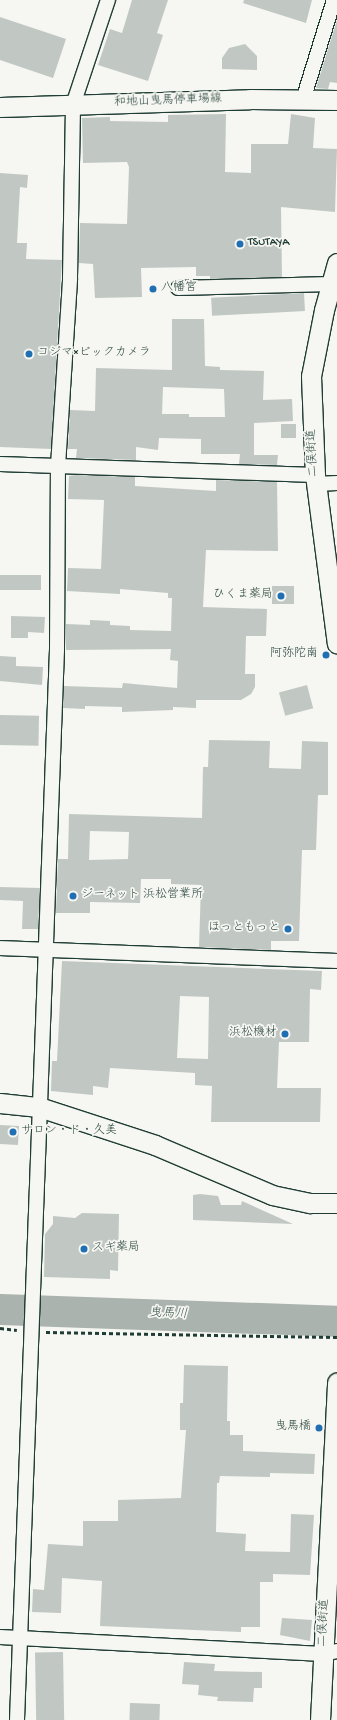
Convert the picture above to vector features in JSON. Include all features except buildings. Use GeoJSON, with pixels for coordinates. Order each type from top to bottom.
{"type":"FeatureCollection","features":[{"type":"Feature","properties":{"kind":"street"},"geometry":{"type":"LineString","coordinates":[[17,1720],[33,1300],[44,949],[56,658],[58,466],[70,278],[73,105],[108,0]]}},
{"type":"Feature","properties":{"kind":"street"},"geometry":{"type":"LineString","coordinates":[[304,100],[334,0]]}},
{"type":"Feature","properties":{"kind":"street","name":"和地山曳馬停車場線"},"geometry":{"type":"LineString","coordinates":[[0,107],[337,100]]}},
{"type":"Feature","properties":{"kind":"street","name":"二俣街道"},"geometry":{"type":"LineString","coordinates":[[337,263],[311,376],[316,480],[336,622],[337,644]]}},
{"type":"Feature","properties":{"kind":"street"},"geometry":{"type":"LineString","coordinates":[[178,288],[331,284]]}},
{"type":"Feature","properties":{"kind":"street"},"geometry":{"type":"LineString","coordinates":[[0,464],[316,480],[337,483]]}},
{"type":"Feature","properties":{"kind":"street"},"geometry":{"type":"LineString","coordinates":[[0,948],[337,961]]}},
{"type":"Feature","properties":{"kind":"street"},"geometry":{"type":"LineString","coordinates":[[0,1103],[39,1107],[155,1146],[272,1195],[310,1203],[337,1203]]}},
{"type":"Feature","properties":{"kind":"street","name":"二俣街道"},"geometry":{"type":"LineString","coordinates":[[320,1720],[330,1652],[337,1382]]}},
{"type":"Feature","properties":{"kind":"street"},"geometry":{"type":"LineString","coordinates":[[0,1637],[330,1652]]}},
{"type":"Feature","properties":{"kind":"path"},"geometry":{"type":"LineString","coordinates":[[0,1328],[31,1331],[337,1337]]}},
{"type":"Feature","properties":{"kind":"waterway","name":"曳馬川"},"geometry":{"type":"LineString","coordinates":[[0,1309],[337,1321]]}},
{"type":"Feature","properties":{"kind":"place","name":"TSUTAYA"},"geometry":{"type":"Point","coordinates":[240,244]}},
{"type":"Feature","properties":{"kind":"place","name":"八幡宮"},"geometry":{"type":"Point","coordinates":[153,289]}},
{"type":"Feature","properties":{"kind":"place","name":"コジマ×ビックカメラ"},"geometry":{"type":"Point","coordinates":[29,354]}},
{"type":"Feature","properties":{"kind":"place","name":"ひくま薬局"},"geometry":{"type":"Point","coordinates":[281,596]}},
{"type":"Feature","properties":{"kind":"place","name":"阿弥陀南"},"geometry":{"type":"Point","coordinates":[326,655]}},
{"type":"Feature","properties":{"kind":"place","name":"ジーネット 浜松営業所"},"geometry":{"type":"Point","coordinates":[73,896]}},
{"type":"Feature","properties":{"kind":"place","name":"ほっともっと"},"geometry":{"type":"Point","coordinates":[288,929]}},
{"type":"Feature","properties":{"kind":"place","name":"浜松機材"},"geometry":{"type":"Point","coordinates":[285,1034]}},
{"type":"Feature","properties":{"kind":"place","name":"サロン・ド・久美"},"geometry":{"type":"Point","coordinates":[13,1132]}},
{"type":"Feature","properties":{"kind":"place","name":"スギ薬局"},"geometry":{"type":"Point","coordinates":[84,1249]}},
{"type":"Feature","properties":{"kind":"place","name":"曳馬橋"},"geometry":{"type":"Point","coordinates":[319,1428]}}]}
